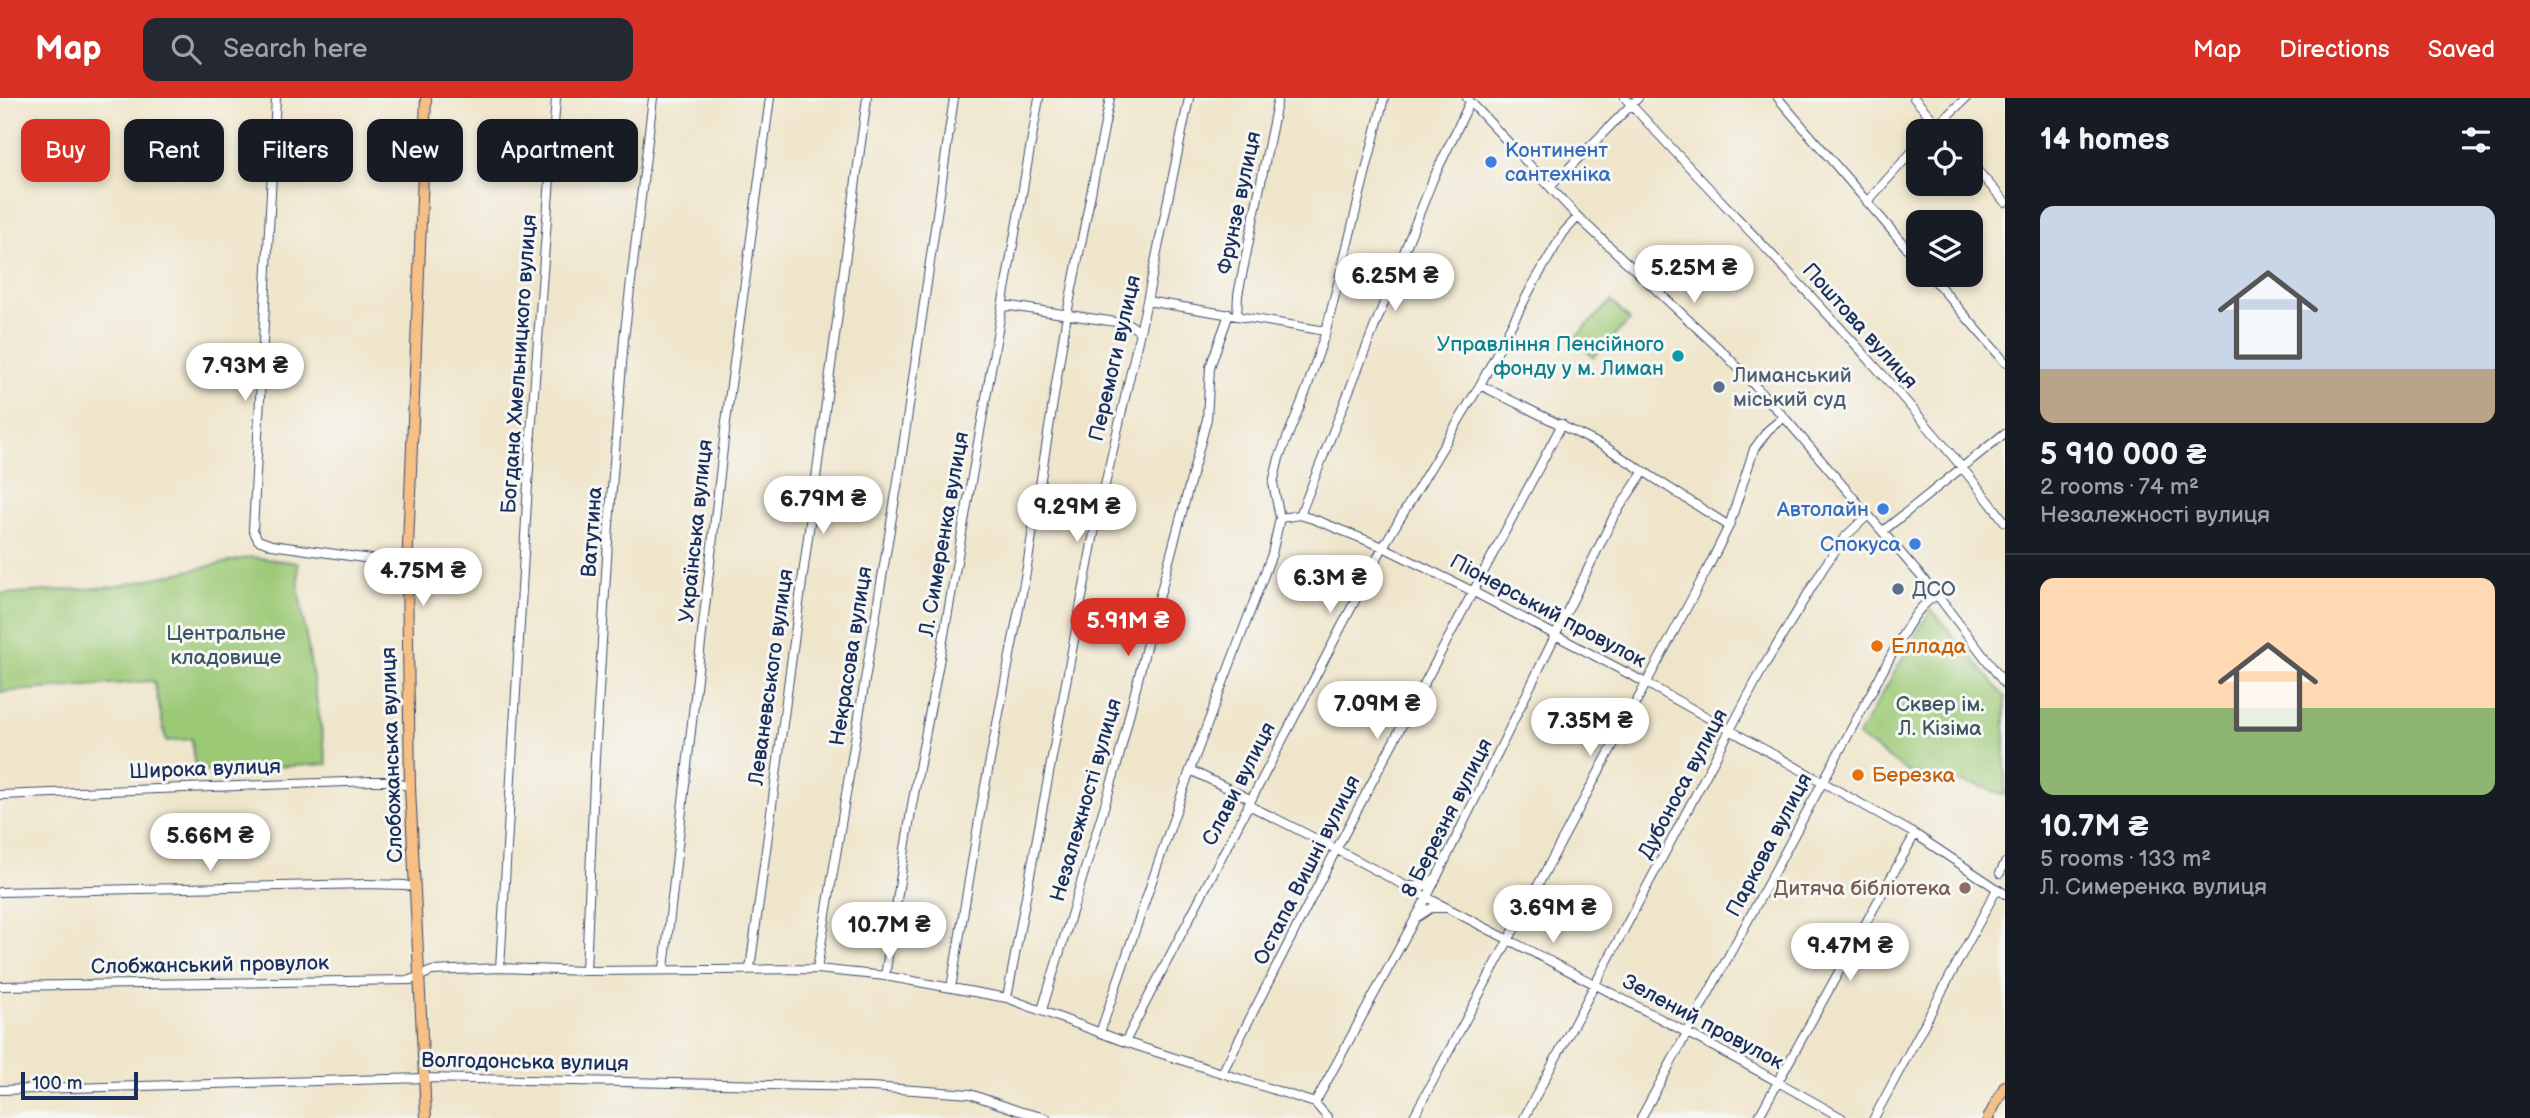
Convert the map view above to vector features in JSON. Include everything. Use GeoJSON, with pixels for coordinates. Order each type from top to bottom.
{"type":"FeatureCollection","features":[{"type":"Feature","properties":{"kind":"main road","name":"Слобожанська вулиця"},"geometry":{"type":"LineString","coordinates":[[426,98],[407,570],[410,787],[426,1118]]}},
{"type":"Feature","properties":{"kind":"main road"},"geometry":{"type":"LineString","coordinates":[[1988,1118],[2005,1086]]}},
{"type":"Feature","properties":{"kind":"street"},"geometry":{"type":"LineString","coordinates":[[276,98],[253,530],[258,540],[272,545],[392,562],[407,570]]}},
{"type":"Feature","properties":{"kind":"street","name":"Богдана Хмельницкого вулиця"},"geometry":{"type":"LineString","coordinates":[[500,968],[528,474],[556,98]]}},
{"type":"Feature","properties":{"kind":"street","name":"Ватутина"},"geometry":{"type":"LineString","coordinates":[[586,971],[594,770],[609,525],[624,339],[653,98]]}},
{"type":"Feature","properties":{"kind":"street","name":"Українська вулиця"},"geometry":{"type":"LineString","coordinates":[[664,969],[726,422],[770,98]]}},
{"type":"Feature","properties":{"kind":"street","name":"Леваневського вулиця"},"geometry":{"type":"LineString","coordinates":[[750,969],[867,98]]}},
{"type":"Feature","properties":{"kind":"street","name":"Некрасова вулиця"},"geometry":{"type":"LineString","coordinates":[[817,969],[896,494],[936,238],[954,98]]}},
{"type":"Feature","properties":{"kind":"street","name":"Л. Симеренка вулиця"},"geometry":{"type":"LineString","coordinates":[[885,976],[912,805],[1039,98]]}},
{"type":"Feature","properties":{"kind":"street"},"geometry":{"type":"LineString","coordinates":[[951,988],[982,802],[1027,567],[1067,314],[1110,98]]}},
{"type":"Feature","properties":{"kind":"street","name":"Перемоги вулиця"},"geometry":{"type":"LineString","coordinates":[[1007,998],[1094,533],[1147,301],[1189,98]]}},
{"type":"Feature","properties":{"kind":"street","name":"Фрунзе вулиця"},"geometry":{"type":"LineString","coordinates":[[1233,315],[1278,98]]}},
{"type":"Feature","properties":{"kind":"street"},"geometry":{"type":"LineString","coordinates":[[1100,1033],[1190,770],[1272,554],[1280,518],[1273,483],[1279,458],[1326,331],[1384,98]]}},
{"type":"Feature","properties":{"kind":"street"},"geometry":{"type":"LineString","coordinates":[[1778,98],[1906,247]]}},
{"type":"Feature","properties":{"kind":"street"},"geometry":{"type":"LineString","coordinates":[[1914,98],[1930,119]]}},
{"type":"Feature","properties":{"kind":"street"},"geometry":{"type":"LineString","coordinates":[[1946,119],[1966,98]]}},
{"type":"Feature","properties":{"kind":"street"},"geometry":{"type":"LineString","coordinates":[[1300,515],[1433,179],[1469,100],[1578,217],[1726,355],[1784,417],[1937,595],[2005,684]]}},
{"type":"Feature","properties":{"kind":"street"},"geometry":{"type":"LineString","coordinates":[[1550,186],[1631,100]]}},
{"type":"Feature","properties":{"kind":"street","name":"Поштова вулиця"},"geometry":{"type":"LineString","coordinates":[[1631,100],[1963,466],[2005,522]]}},
{"type":"Feature","properties":{"kind":"street"},"geometry":{"type":"LineString","coordinates":[[1867,202],[1906,158]]}},
{"type":"Feature","properties":{"kind":"street"},"geometry":{"type":"LineString","coordinates":[[1983,177],[2005,202]]}},
{"type":"Feature","properties":{"kind":"street","name":"Слави вулиця"},"geometry":{"type":"LineString","coordinates":[[1125,1042],[1383,547],[1480,385],[1538,275],[1564,232],[1578,217]]}},
{"type":"Feature","properties":{"kind":"street"},"geometry":{"type":"LineString","coordinates":[[1940,287],[2005,362]]}},
{"type":"Feature","properties":{"kind":"street"},"geometry":{"type":"LineString","coordinates":[[1147,301],[1326,331]]}},
{"type":"Feature","properties":{"kind":"street"},"geometry":{"type":"LineString","coordinates":[[1002,307],[1129,324],[1139,331]]}},
{"type":"Feature","properties":{"kind":"street","name":"Незалежності вулиця"},"geometry":{"type":"LineString","coordinates":[[1042,1010],[1118,765],[1207,419],[1210,367],[1233,315]]}},
{"type":"Feature","properties":{"kind":"street"},"geometry":{"type":"LineString","coordinates":[[1480,385],[1607,448],[1729,526]]}},
{"type":"Feature","properties":{"kind":"street"},"geometry":{"type":"LineString","coordinates":[[1413,1118],[1729,526],[1754,450],[1768,430],[1784,417]]}},
{"type":"Feature","properties":{"kind":"street","name":"Остапа Вишні вулиця"},"geometry":{"type":"LineString","coordinates":[[1222,1073],[1337,848],[1562,424]]}},
{"type":"Feature","properties":{"kind":"street"},"geometry":{"type":"LineString","coordinates":[[1883,531],[2005,433]]}},
{"type":"Feature","properties":{"kind":"street","name":"8 Березня вулиця"},"geometry":{"type":"LineString","coordinates":[[1315,1103],[1438,876],[1614,516],[1644,471]]}},
{"type":"Feature","properties":{"kind":"street","name":"Піонерський провулок"},"geometry":{"type":"LineString","coordinates":[[1280,518],[1300,515],[1383,547],[1472,591],[1646,683],[1915,834],[2001,892]]}},
{"type":"Feature","properties":{"kind":"street","name":"Дубоноса вулиця"},"geometry":{"type":"LineString","coordinates":[[1524,1118],[1597,985],[1764,666],[1824,566],[1844,538],[1868,515]]}},
{"type":"Feature","properties":{"kind":"street","name":"Паркова вулиця"},"geometry":{"type":"LineString","coordinates":[[1641,1118],[1917,612],[1925,602],[1937,595]]}},
{"type":"Feature","properties":{"kind":"street","name":"Зелений провулок"},"geometry":{"type":"LineString","coordinates":[[1190,770],[1842,1118]]}},
{"type":"Feature","properties":{"kind":"street","name":"Широка вулиця"},"geometry":{"type":"LineString","coordinates":[[0,795],[372,781],[392,781],[410,787]]}},
{"type":"Feature","properties":{"kind":"street"},"geometry":{"type":"LineString","coordinates":[[1758,1118],[1915,834]]}},
{"type":"Feature","properties":{"kind":"street"},"geometry":{"type":"LineString","coordinates":[[2000,873],[2005,863]]}},
{"type":"Feature","properties":{"kind":"street"},"geometry":{"type":"LineString","coordinates":[[1406,885],[1414,888],[1423,886],[1438,876]]}},
{"type":"Feature","properties":{"kind":"street"},"geometry":{"type":"LineString","coordinates":[[0,892],[367,884],[405,885],[415,888]]}},
{"type":"Feature","properties":{"kind":"street"},"geometry":{"type":"LineString","coordinates":[[1874,1118],[2001,892]]}},
{"type":"Feature","properties":{"kind":"street"},"geometry":{"type":"LineString","coordinates":[[1415,920],[1431,908],[1448,908]]}},
{"type":"Feature","properties":{"kind":"street","name":"Слобжанський провулок"},"geometry":{"type":"LineString","coordinates":[[0,986],[410,980],[432,971],[500,968],[586,971],[817,969],[885,976],[1007,998],[1125,1042],[1315,1103]]}},
{"type":"Feature","properties":{"kind":"street","name":"Волгодонська вулиця"},"geometry":{"type":"LineString","coordinates":[[0,1090],[425,1078],[871,1087],[971,1094],[1046,1118]]}},
{"type":"Feature","properties":{"kind":"street"},"geometry":{"type":"LineString","coordinates":[[1315,1103],[1328,1118]]}},
{"type":"Feature","properties":{"kind":"green space"},"geometry":{"type":"Polygon","coordinates":[[[1611,301],[1630,320],[1593,357],[1574,339],[1611,301]]]}},
{"type":"Feature","properties":{"kind":"green space","name":"Центральне кладовище"},"geometry":{"type":"Polygon","coordinates":[[[251,557],[298,563],[299,593],[327,764],[195,771],[192,739],[166,741],[154,681],[0,692],[0,594],[114,587],[251,557]]]}},
{"type":"Feature","properties":{"kind":"green space","name":"Сквер ім. Л. Кізіма"},"geometry":{"type":"Polygon","coordinates":[[[1931,609],[2005,697],[2005,795],[1977,785],[1908,772],[1858,736],[1931,609]]]}},
{"type":"Feature","properties":{"kind":"place","name":"Континент сантехніка"},"geometry":{"type":"Point","coordinates":[1491,162]}},
{"type":"Feature","properties":{"kind":"place","name":"Управління Пенсійного фонду у м. Лиман"},"geometry":{"type":"Point","coordinates":[1678,356]}},
{"type":"Feature","properties":{"kind":"place","name":"Лиманський міський суд"},"geometry":{"type":"Point","coordinates":[1719,387]}},
{"type":"Feature","properties":{"kind":"place","name":"Автолайн"},"geometry":{"type":"Point","coordinates":[1883,509]}},
{"type":"Feature","properties":{"kind":"place","name":"Спокуса"},"geometry":{"type":"Point","coordinates":[1915,544]}},
{"type":"Feature","properties":{"kind":"place","name":"ДСО"},"geometry":{"type":"Point","coordinates":[1898,589]}},
{"type":"Feature","properties":{"kind":"place","name":"Еллада"},"geometry":{"type":"Point","coordinates":[1877,646]}},
{"type":"Feature","properties":{"kind":"place","name":"Березка"},"geometry":{"type":"Point","coordinates":[1858,775]}},
{"type":"Feature","properties":{"kind":"place","name":"Дитяча бібліотека"},"geometry":{"type":"Point","coordinates":[1965,888]}}]}
